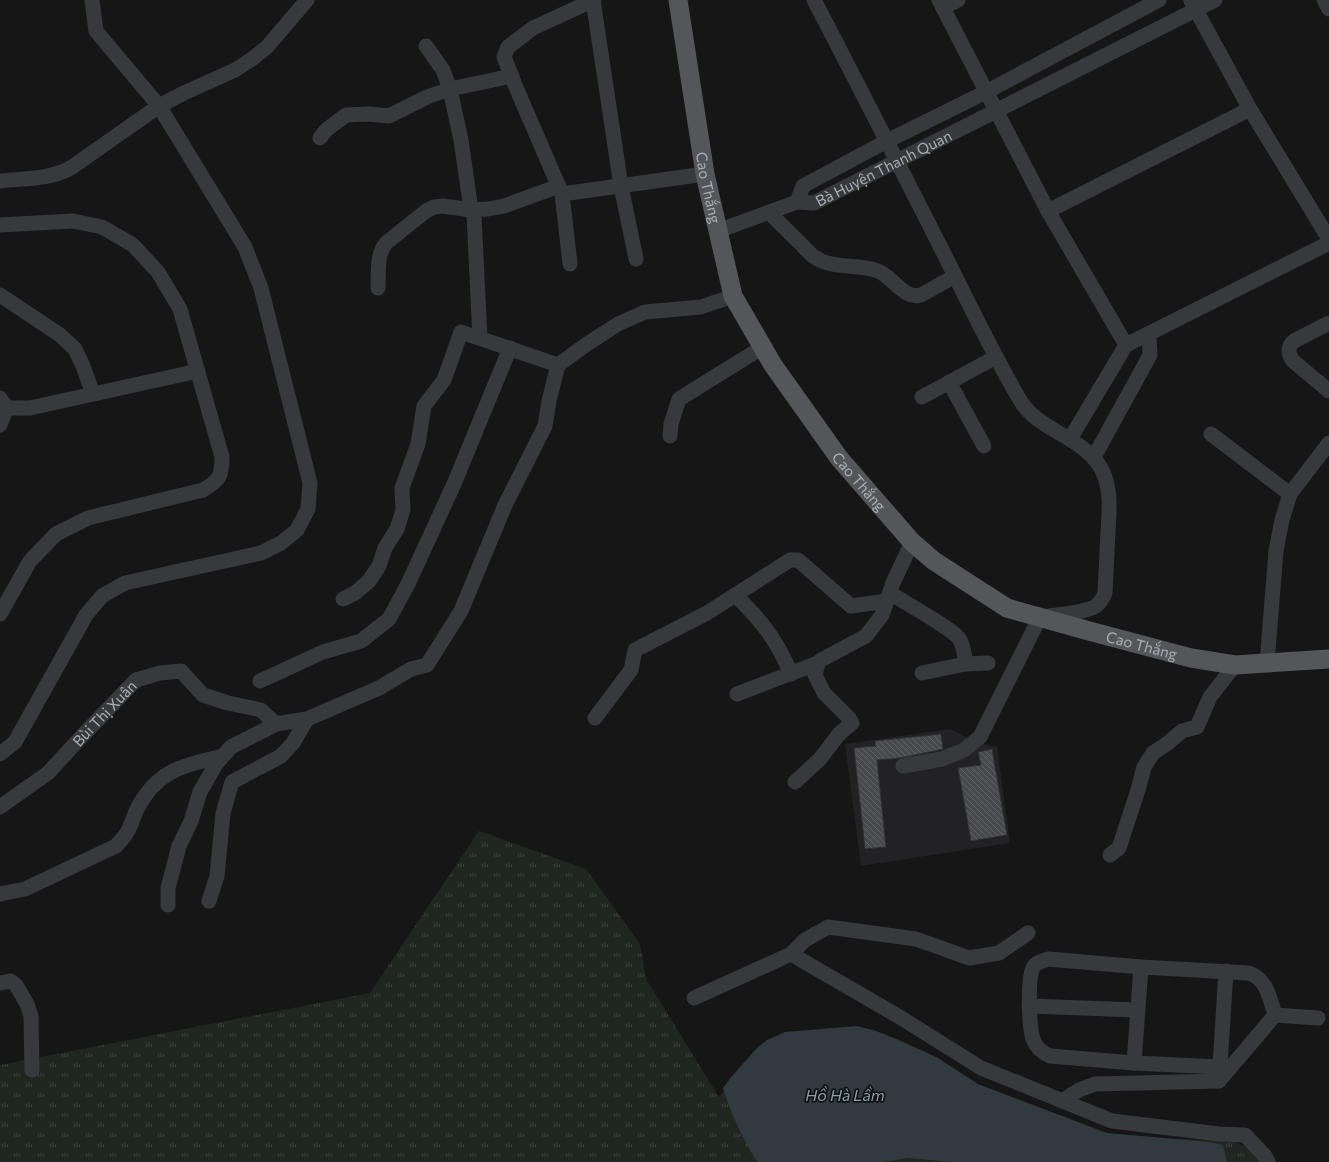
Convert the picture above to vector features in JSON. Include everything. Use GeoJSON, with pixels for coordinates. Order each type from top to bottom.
{"type":"FeatureCollection","features":[{"type":"Feature","properties":{"kind":"main road","name":"Cao Thắng"},"geometry":{"type":"LineString","coordinates":[[678,0],[705,174],[733,296],[774,365],[839,458],[912,542],[934,561],[1007,608],[1040,618],[1191,658],[1235,665],[1329,659]]}},
{"type":"Feature","properties":{"kind":"street"},"geometry":{"type":"LineString","coordinates":[[0,754],[15,742],[86,614],[102,596],[126,583],[261,553],[281,544],[296,530],[308,509],[310,483],[261,288],[245,247],[159,106],[96,32],[92,0]]}},
{"type":"Feature","properties":{"kind":"street"},"geometry":{"type":"LineString","coordinates":[[0,181],[52,176],[62,173],[159,106],[184,92],[235,70],[252,59],[268,47],[307,0]]}},
{"type":"Feature","properties":{"kind":"street"},"geometry":{"type":"LineString","coordinates":[[570,264],[560,190],[504,57],[508,47],[533,28],[593,0],[621,186],[636,258]]}},
{"type":"Feature","properties":{"kind":"street"},"geometry":{"type":"LineString","coordinates":[[814,0],[996,357],[1021,402],[1036,418],[1070,439],[1094,457],[1106,478],[1108,490],[1109,508],[1105,593],[1102,600],[1096,606],[1088,610],[1040,618],[980,737],[964,750],[942,759],[903,766]]}},
{"type":"Feature","properties":{"kind":"street"},"geometry":{"type":"LineString","coordinates":[[958,0],[941,4],[1048,211],[1126,345]]}},
{"type":"Feature","properties":{"kind":"street","name":"Bà Huyện Thanh Quan"},"geometry":{"type":"LineString","coordinates":[[1159,0],[986,92],[887,141],[803,186],[797,202],[814,203],[996,110],[1194,4],[1215,0]]}},
{"type":"Feature","properties":{"kind":"street"},"geometry":{"type":"LineString","coordinates":[[1324,0],[1329,9]]}},
{"type":"Feature","properties":{"kind":"street"},"geometry":{"type":"LineString","coordinates":[[1194,4],[1250,109],[1329,238]]}},
{"type":"Feature","properties":{"kind":"street"},"geometry":{"type":"LineString","coordinates":[[426,46],[443,70],[450,89],[461,140],[471,210],[474,215],[480,338]]}},
{"type":"Feature","properties":{"kind":"street"},"geometry":{"type":"LineString","coordinates":[[320,138],[326,130],[346,115],[368,114],[389,116],[427,97],[450,89],[512,76]]}},
{"type":"Feature","properties":{"kind":"street"},"geometry":{"type":"LineString","coordinates":[[1048,211],[1250,109]]}},
{"type":"Feature","properties":{"kind":"street"},"geometry":{"type":"LineString","coordinates":[[378,288],[380,253],[386,243],[426,210],[434,207],[443,206],[471,210],[488,209],[560,190],[621,186],[705,174]]}},
{"type":"Feature","properties":{"kind":"street"},"geometry":{"type":"LineString","coordinates":[[718,231],[797,202]]}},
{"type":"Feature","properties":{"kind":"street"},"geometry":{"type":"LineString","coordinates":[[769,212],[813,256],[824,262],[869,268],[879,271],[909,295],[921,295],[955,276]]}},
{"type":"Feature","properties":{"kind":"street"},"geometry":{"type":"LineString","coordinates":[[0,225],[73,220],[102,227],[133,245],[158,272],[180,309],[222,457],[222,472],[214,484],[203,490],[88,518],[56,534],[30,561],[0,614]]}},
{"type":"Feature","properties":{"kind":"street"},"geometry":{"type":"LineString","coordinates":[[1070,439],[1126,345],[1329,243]]}},
{"type":"Feature","properties":{"kind":"street"},"geometry":{"type":"LineString","coordinates":[[0,295],[60,335],[75,349],[93,394]]}},
{"type":"Feature","properties":{"kind":"street"},"geometry":{"type":"LineString","coordinates":[[168,905],[168,888],[179,846],[200,792],[216,764],[231,747],[276,724],[307,719],[368,693],[411,669],[427,665],[461,611],[505,505],[545,426],[549,401],[558,365],[618,324],[645,312],[701,307],[733,296]]}},
{"type":"Feature","properties":{"kind":"street"},"geometry":{"type":"LineString","coordinates":[[1329,324],[1294,341],[1290,344],[1289,350],[1293,361],[1329,392]]}},
{"type":"Feature","properties":{"kind":"street"},"geometry":{"type":"LineString","coordinates":[[343,599],[355,593],[369,581],[379,566],[385,548],[397,528],[403,510],[402,488],[418,444],[424,406],[444,380],[461,332],[558,365]]}},
{"type":"Feature","properties":{"kind":"street"},"geometry":{"type":"LineString","coordinates":[[1094,457],[1150,356],[1149,334]]}},
{"type":"Feature","properties":{"kind":"street"},"geometry":{"type":"LineString","coordinates":[[670,436],[671,424],[679,399],[763,347]]}},
{"type":"Feature","properties":{"kind":"street"},"geometry":{"type":"LineString","coordinates":[[260,681],[322,652],[361,641],[389,619],[408,584],[454,484],[510,348]]}},
{"type":"Feature","properties":{"kind":"street"},"geometry":{"type":"LineString","coordinates":[[922,397],[996,357]]}},
{"type":"Feature","properties":{"kind":"street"},"geometry":{"type":"LineString","coordinates":[[0,425],[4,403],[30,408],[198,371]]}},
{"type":"Feature","properties":{"kind":"street"},"geometry":{"type":"LineString","coordinates":[[949,382],[984,446]]}},
{"type":"Feature","properties":{"kind":"street"},"geometry":{"type":"LineString","coordinates":[[1211,434],[1290,494]]}},
{"type":"Feature","properties":{"kind":"street"},"geometry":{"type":"LineString","coordinates":[[1267,663],[1276,551],[1282,520],[1290,494],[1329,443]]}},
{"type":"Feature","properties":{"kind":"street"},"geometry":{"type":"LineString","coordinates":[[737,694],[818,663],[866,636],[882,615],[912,542]]}},
{"type":"Feature","properties":{"kind":"street"},"geometry":{"type":"LineString","coordinates":[[594,718],[631,670],[635,650],[707,613],[790,560],[798,560],[851,606],[880,602],[888,598]]}},
{"type":"Feature","properties":{"kind":"street"},"geometry":{"type":"LineString","coordinates":[[735,595],[753,613],[772,636],[782,653],[791,674]]}},
{"type":"Feature","properties":{"kind":"street"},"geometry":{"type":"LineString","coordinates":[[888,598],[938,623],[959,638],[965,654],[966,664]]}},
{"type":"Feature","properties":{"kind":"street"},"geometry":{"type":"LineString","coordinates":[[794,782],[820,759],[839,734],[852,723],[849,718],[824,693],[815,675],[818,663]]}},
{"type":"Feature","properties":{"kind":"street"},"geometry":{"type":"LineString","coordinates":[[922,673],[966,664],[988,663]]}},
{"type":"Feature","properties":{"kind":"street"},"geometry":{"type":"LineString","coordinates":[[1110,855],[1118,848],[1138,790],[1144,767],[1153,753],[1182,731],[1197,727],[1210,697],[1235,665]]}},
{"type":"Feature","properties":{"kind":"street","name":"Bùi Thị Xuân"},"geometry":{"type":"LineString","coordinates":[[0,807],[48,773],[136,680],[160,673],[180,671],[203,695],[228,703],[261,710],[276,724]]}},
{"type":"Feature","properties":{"kind":"street"},"geometry":{"type":"LineString","coordinates":[[209,901],[216,876],[222,813],[232,782],[281,756],[293,743],[307,719]]}},
{"type":"Feature","properties":{"kind":"street"},"geometry":{"type":"LineString","coordinates":[[0,894],[24,889],[116,846],[127,834],[137,809],[151,786],[171,771],[194,763],[223,756]]}},
{"type":"Feature","properties":{"kind":"street"},"geometry":{"type":"LineString","coordinates":[[694,998],[791,954],[805,940],[828,927],[916,939],[969,958],[999,953],[1028,933]]}},
{"type":"Feature","properties":{"kind":"street"},"geometry":{"type":"LineString","coordinates":[[791,954],[898,1016],[981,1068],[1112,1120],[1220,1134],[1245,1135],[1265,1156],[1268,1162]]}},
{"type":"Feature","properties":{"kind":"street"},"geometry":{"type":"LineString","coordinates":[[1220,1074],[1134,1063],[1050,1056],[1043,1053],[1033,1039],[1029,1006],[1031,973],[1035,965],[1040,961],[1048,959],[1141,967],[1249,973],[1260,979],[1267,991],[1275,1015]]}},
{"type":"Feature","properties":{"kind":"street"},"geometry":{"type":"LineString","coordinates":[[1134,1063],[1141,967]]}},
{"type":"Feature","properties":{"kind":"street"},"geometry":{"type":"LineString","coordinates":[[1220,1074],[1226,971]]}},
{"type":"Feature","properties":{"kind":"street"},"geometry":{"type":"LineString","coordinates":[[0,983],[11,982],[16,984],[30,1010],[32,1022],[32,1070]]}},
{"type":"Feature","properties":{"kind":"street"},"geometry":{"type":"LineString","coordinates":[[1029,1006],[1137,1010]]}},
{"type":"Feature","properties":{"kind":"street"},"geometry":{"type":"LineString","coordinates":[[1062,1101],[1079,1090],[1095,1084],[1220,1074],[1275,1015]]}},
{"type":"Feature","properties":{"kind":"street"},"geometry":{"type":"LineString","coordinates":[[1275,1015],[1318,1018]]}},
{"type":"Feature","properties":{"kind":"shaded area"},"geometry":{"type":"Polygon","coordinates":[[[950,729],[979,743],[997,747],[1010,843],[861,866],[845,744],[950,729]]]}},
{"type":"Feature","properties":{"kind":"green space"},"geometry":{"type":"Polygon","coordinates":[[[479,831],[586,869],[640,944],[646,979],[719,1097],[760,1049],[990,1089],[1104,1135],[1234,1142],[1258,1150],[1263,1162],[0,1162],[0,1065],[370,993],[479,831]]]}},
{"type":"Feature","properties":{"kind":"water","name":"Hồ Hà Lầm"},"geometry":{"type":"Polygon","coordinates":[[[857,1026],[876,1031],[899,1040],[938,1058],[978,1084],[1107,1133],[1209,1142],[1223,1145],[1227,1162],[952,1162],[908,1158],[883,1162],[757,1162],[738,1126],[723,1088],[758,1047],[767,1040],[785,1032],[857,1026]]]}},
{"type":"Feature","properties":{"kind":"building"},"geometry":{"type":"Polygon","coordinates":[[[941,734],[943,749],[900,758],[877,760],[886,847],[865,849],[854,748],[876,746],[875,741],[941,734]]]}},
{"type":"Feature","properties":{"kind":"building"},"geometry":{"type":"Polygon","coordinates":[[[992,749],[1007,835],[971,841],[958,768],[981,765],[978,752],[992,749]]]}}]}
